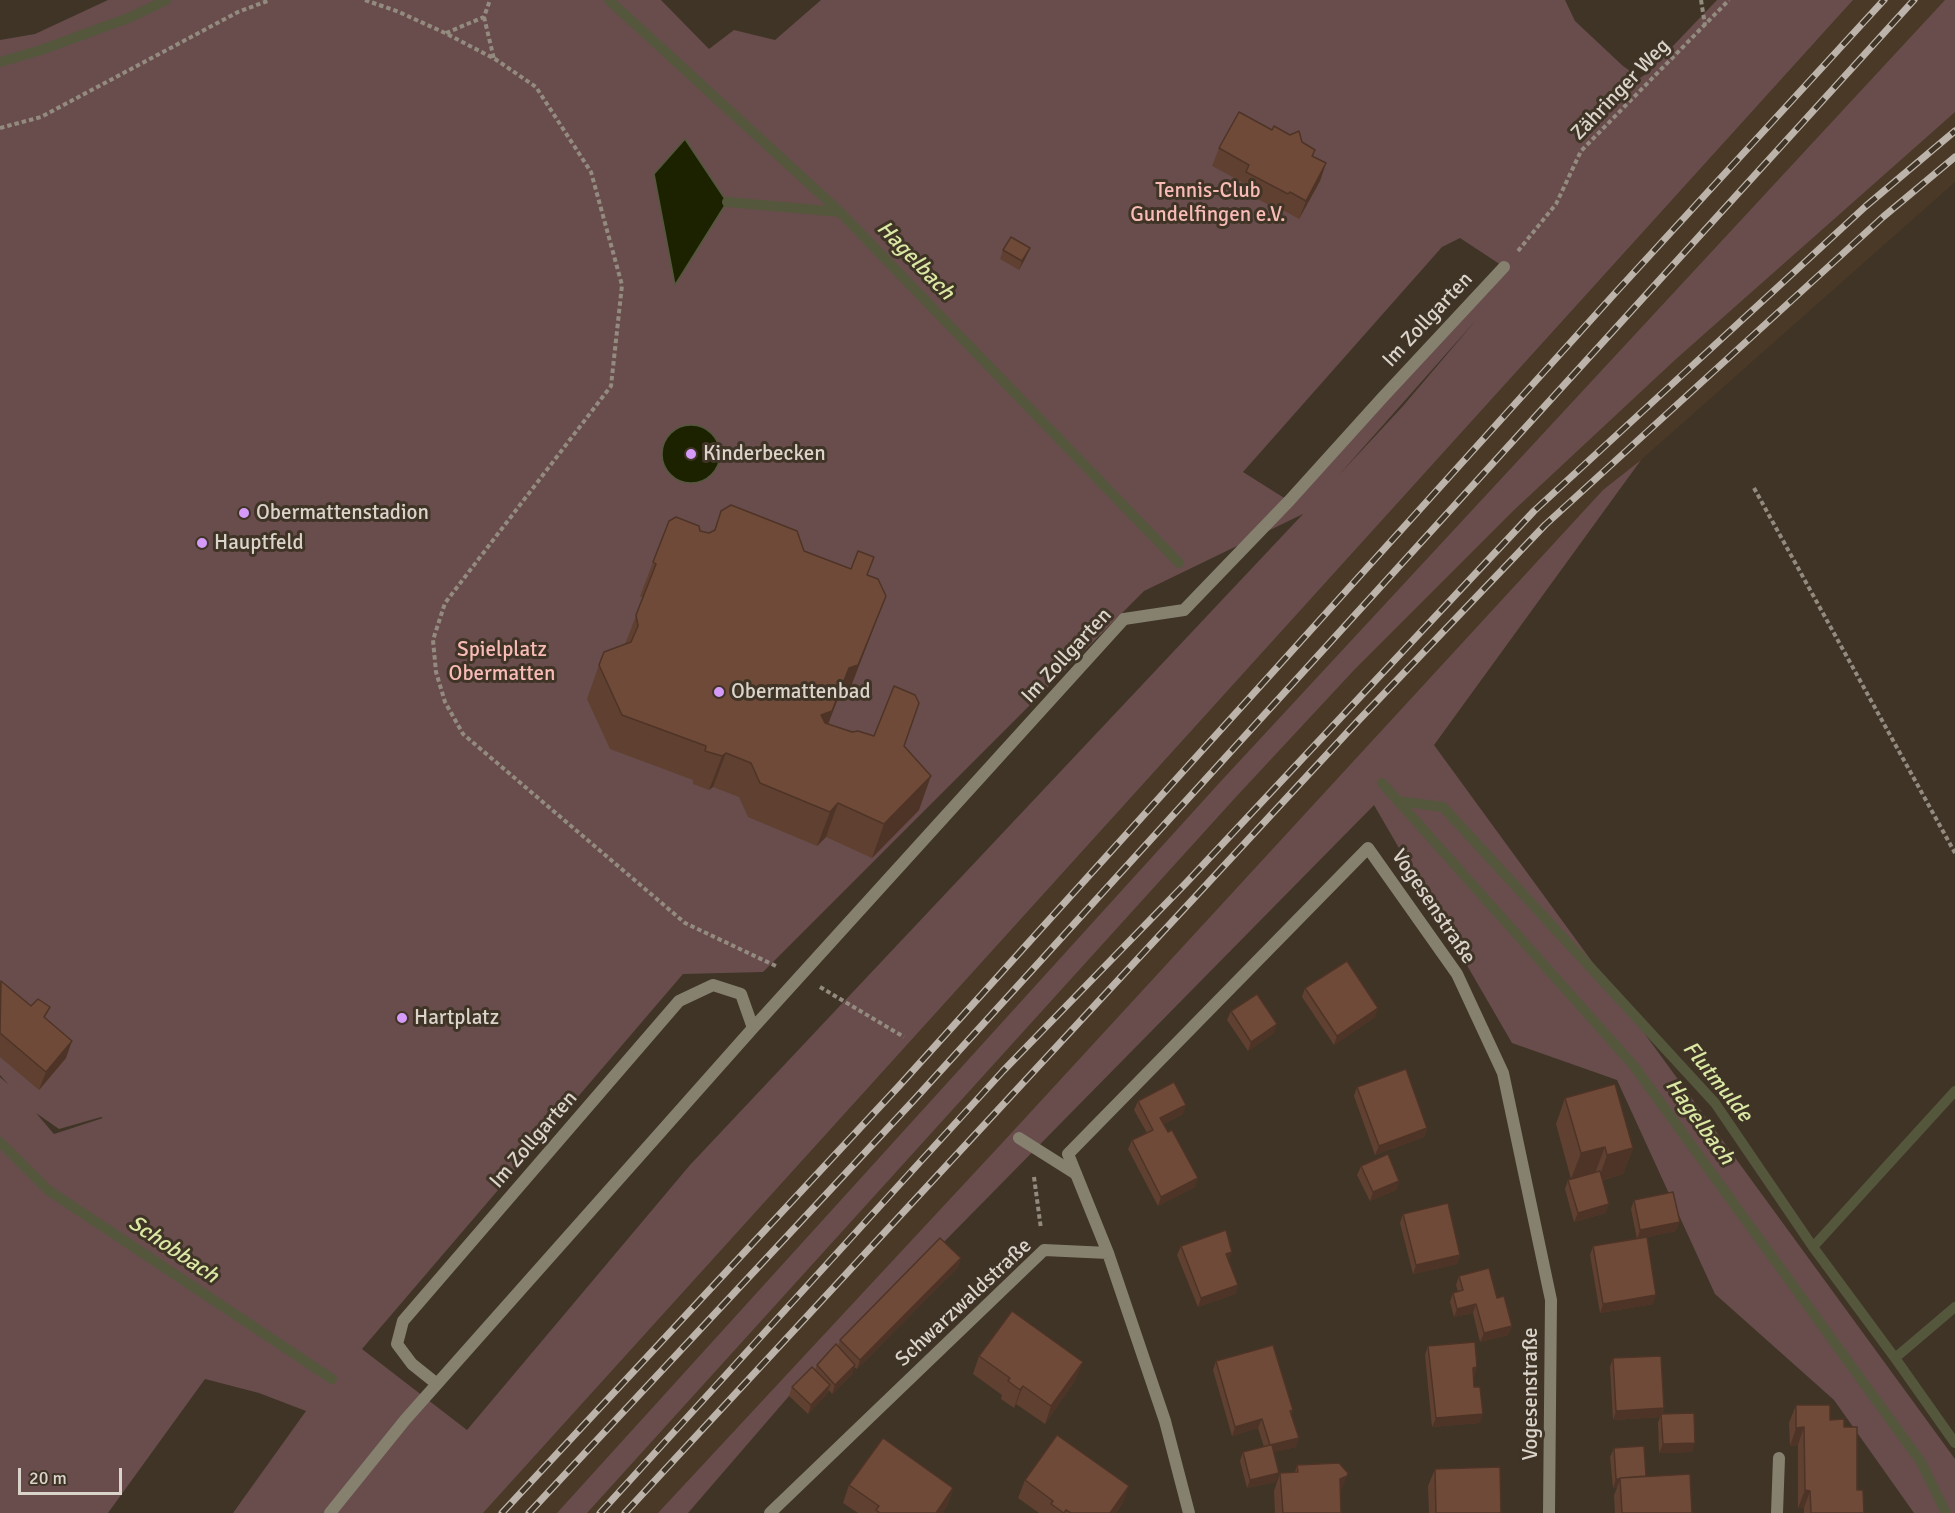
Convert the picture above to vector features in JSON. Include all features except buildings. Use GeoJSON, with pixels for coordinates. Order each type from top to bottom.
{"type":"FeatureCollection","features":[{"type":"Feature","properties":{"kind":"street","name":"Im Zollgarten"},"geometry":{"type":"LineString","coordinates":[[330,1513],[405,1420],[753,1028],[1124,619],[1184,610],[1289,501],[1504,267]]}},
{"type":"Feature","properties":{"kind":"street","name":"Vogesenstraße"},"geometry":{"type":"LineString","coordinates":[[1108,1253],[1068,1154],[1368,848],[1457,974],[1503,1073],[1551,1300],[1549,1513]]}},
{"type":"Feature","properties":{"kind":"street","name":"Im Zollgarten"},"geometry":{"type":"LineString","coordinates":[[437,1384],[412,1364],[397,1344],[403,1321],[680,1001],[713,985],[741,994],[753,1028]]}},
{"type":"Feature","properties":{"kind":"street"},"geometry":{"type":"LineString","coordinates":[[1019,1138],[1076,1174]]}},
{"type":"Feature","properties":{"kind":"street","name":"Schwarzwaldstraße"},"geometry":{"type":"LineString","coordinates":[[770,1513],[1044,1250],[1108,1253]]}},
{"type":"Feature","properties":{"kind":"street"},"geometry":{"type":"LineString","coordinates":[[1108,1253],[1165,1421],[1189,1513]]}},
{"type":"Feature","properties":{"kind":"street"},"geometry":{"type":"LineString","coordinates":[[1777,1513],[1779,1458]]}},
{"type":"Feature","properties":{"kind":"path"},"geometry":{"type":"LineString","coordinates":[[0,128],[41,117],[238,12],[270,0]]}},
{"type":"Feature","properties":{"kind":"path"},"geometry":{"type":"LineString","coordinates":[[365,0],[446,33],[495,59],[536,87],[591,172],[622,285],[610,386],[445,603],[432,640],[436,672],[445,702],[463,734],[686,923],[801,977],[904,1037]]}},
{"type":"Feature","properties":{"kind":"path"},"geometry":{"type":"LineString","coordinates":[[490,0],[484,17],[495,59]]}},
{"type":"Feature","properties":{"kind":"path"},"geometry":{"type":"LineString","coordinates":[[1701,0],[1705,26]]}},
{"type":"Feature","properties":{"kind":"path","name":"Zähringer Weg"},"geometry":{"type":"LineString","coordinates":[[1504,267],[1556,204],[1581,151],[1729,0]]}},
{"type":"Feature","properties":{"kind":"path"},"geometry":{"type":"LineString","coordinates":[[446,33],[484,17]]}},
{"type":"Feature","properties":{"kind":"path"},"geometry":{"type":"LineString","coordinates":[[1754,488],[1955,854]]}},
{"type":"Feature","properties":{"kind":"path"},"geometry":{"type":"LineString","coordinates":[[1019,1138],[1031,1156],[1044,1250]]}},
{"type":"Feature","properties":{"kind":"shaded area"},"geometry":{"type":"Polygon","coordinates":[[[1853,0],[1955,0],[1955,182],[1641,460],[1434,745],[789,1396],[688,1513],[483,1513],[1853,0]]]}},
{"type":"Feature","properties":{"kind":"shaded area"},"geometry":{"type":"Polygon","coordinates":[[[685,139],[727,202],[675,285],[654,174],[685,139]]]}},
{"type":"Feature","properties":{"kind":"shaded area","name":"Kinderbecken"},"geometry":{"type":"Polygon","coordinates":[[[691,425],[702,427],[715,438],[720,454],[718,465],[707,478],[691,483],[680,481],[667,470],[662,454],[664,443],[675,430],[691,425]]]}},
{"type":"Feature","properties":{"kind":"green space"},"geometry":{"type":"Polygon","coordinates":[[[108,0],[661,0],[709,49],[734,30],[775,40],[821,0],[1565,0],[1575,21],[1623,66],[1640,78],[1717,0],[1853,0],[483,1513],[233,1513],[306,1411],[259,1393],[205,1379],[108,1513],[0,1513],[0,1077],[9,1085],[0,1075],[0,40],[35,34],[108,0]],[[1460,238],[1442,247],[1243,472],[1289,501],[1504,267],[1460,238]],[[1477,319],[1338,476],[1403,406],[1477,319]],[[1303,514],[1144,591],[763,972],[683,974],[362,1349],[467,1430],[690,1165],[1303,514]],[[36,1113],[54,1134],[103,1118],[59,1129],[36,1113]]]}},
{"type":"Feature","properties":{"kind":"green space"},"geometry":{"type":"Polygon","coordinates":[[[1945,0],[1955,0],[1955,112],[1676,359],[1513,511],[1355,669],[1235,798],[587,1513],[557,1513],[1222,780],[1945,0]]]}},
{"type":"Feature","properties":{"kind":"green space"},"geometry":{"type":"Polygon","coordinates":[[[1641,460],[1434,745],[1955,1459],[1955,1513],[1914,1513],[1834,1400],[1715,1294],[1617,1080],[1512,1043],[1374,805],[814,1374],[789,1396],[688,1513],[658,1513],[1603,490],[1641,460]]]}},
{"type":"Feature","properties":{"kind":"waterway","name":"Flutmulde"},"geometry":{"type":"LineString","coordinates":[[0,62],[41,50],[131,17],[166,0]]}},
{"type":"Feature","properties":{"kind":"waterway","name":"Hagelbach"},"geometry":{"type":"LineString","coordinates":[[609,0],[840,212],[1179,563]]}},
{"type":"Feature","properties":{"kind":"waterway"},"geometry":{"type":"LineString","coordinates":[[727,202],[840,212]]}},
{"type":"Feature","properties":{"kind":"waterway","name":"Hagelbach"},"geometry":{"type":"LineString","coordinates":[[1382,783],[1634,1066],[1921,1462],[1946,1513]]}},
{"type":"Feature","properties":{"kind":"waterway","name":"Flutmulde"},"geometry":{"type":"LineString","coordinates":[[1398,801],[1443,807],[1715,1103],[1813,1247],[1955,1443]]}},
{"type":"Feature","properties":{"kind":"waterway"},"geometry":{"type":"LineString","coordinates":[[1813,1247],[1955,1091]]}},
{"type":"Feature","properties":{"kind":"waterway","name":"Schobbach"},"geometry":{"type":"LineString","coordinates":[[0,1142],[48,1190],[332,1379]]}},
{"type":"Feature","properties":{"kind":"waterway"},"geometry":{"type":"LineString","coordinates":[[1895,1358],[1955,1307]]}},
{"type":"Feature","properties":{"kind":"railway"},"geometry":{"type":"LineString","coordinates":[[502,1513],[899,1086],[1617,291],[1884,0]]}},
{"type":"Feature","properties":{"kind":"railway"},"geometry":{"type":"LineString","coordinates":[[529,1513],[914,1100],[1914,0]]}},
{"type":"Feature","properties":{"kind":"railway"},"geometry":{"type":"LineString","coordinates":[[600,1513],[1003,1071],[1186,883],[1534,511],[1866,206],[1955,131]]}},
{"type":"Feature","properties":{"kind":"railway"},"geometry":{"type":"LineString","coordinates":[[625,1513],[1357,722],[1545,525],[1883,217],[1955,157]]}},
{"type":"Feature","properties":{"kind":"place","name":"Kinderbecken"},"geometry":{"type":"Point","coordinates":[691,454]}},
{"type":"Feature","properties":{"kind":"place","name":"Obermattenstadion"},"geometry":{"type":"Point","coordinates":[244,513]}},
{"type":"Feature","properties":{"kind":"place","name":"Hauptfeld"},"geometry":{"type":"Point","coordinates":[202,543]}},
{"type":"Feature","properties":{"kind":"place","name":"Obermattenbad"},"geometry":{"type":"Point","coordinates":[719,692]}},
{"type":"Feature","properties":{"kind":"place","name":"Hartplatz"},"geometry":{"type":"Point","coordinates":[402,1018]}},
{"type":"Feature","properties":{"kind":"park label","name":"Tennis-Club Gundelfingen e.V."},"geometry":{"type":"Point","coordinates":[1208,203]}},
{"type":"Feature","properties":{"kind":"park label","name":"Spielplatz Obermatten"},"geometry":{"type":"Point","coordinates":[502,662]}}]}
